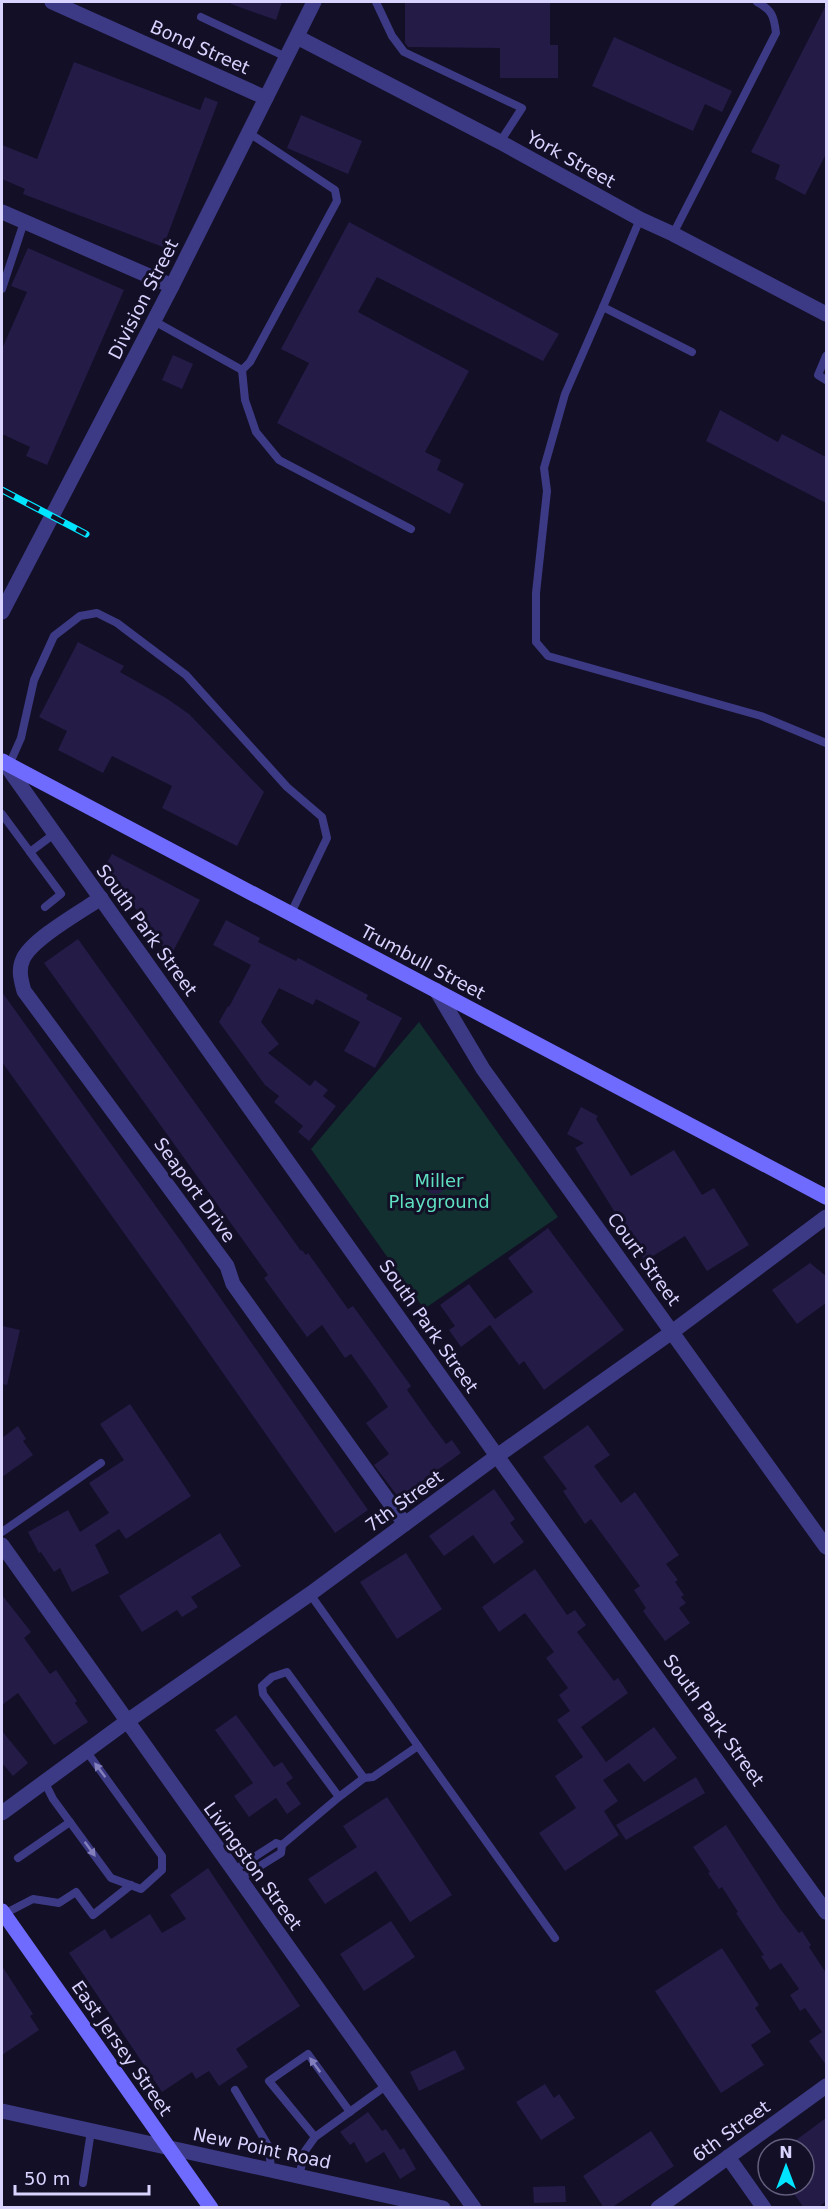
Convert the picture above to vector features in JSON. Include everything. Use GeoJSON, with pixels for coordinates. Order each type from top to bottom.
{"type":"FeatureCollection","features":[{"type":"Feature","properties":{"kind":"street","name":"Bond Street"},"geometry":{"type":"LineString","coordinates":[[52,2],[266,98]]}},
{"type":"Feature","properties":{"kind":"street","name":"Division Street"},"geometry":{"type":"LineString","coordinates":[[2,612],[172,286],[314,2]]}},
{"type":"Feature","properties":{"kind":"street","name":"York Street"},"geometry":{"type":"LineString","coordinates":[[297,37],[500,142],[640,219],[825,310]]}},
{"type":"Feature","properties":{"kind":"street"},"geometry":{"type":"LineString","coordinates":[[2,212],[172,286]]}},
{"type":"Feature","properties":{"kind":"street","name":"South Park Street"},"geometry":{"type":"LineString","coordinates":[[5,762],[497,1456],[826,1912]]}},
{"type":"Feature","properties":{"kind":"street","name":"Trumbull Street"},"geometry":{"type":"LineString","coordinates":[[5,762],[826,1197]]}},
{"type":"Feature","properties":{"kind":"street","name":"Seaport Drive"},"geometry":{"type":"LineString","coordinates":[[101,898],[32,945],[22,959],[20,976],[24,991],[227,1266],[233,1284],[405,1524]]}},
{"type":"Feature","properties":{"kind":"street","name":"Court Street"},"geometry":{"type":"LineString","coordinates":[[436,990],[483,1068],[826,1547]]}},
{"type":"Feature","properties":{"kind":"street","name":"7th Street"},"geometry":{"type":"LineString","coordinates":[[2,1813],[126,1722],[310,1594],[497,1456],[672,1332],[826,1217]]}},
{"type":"Feature","properties":{"kind":"street","name":"Livingston Street"},"geometry":{"type":"LineString","coordinates":[[2,1545],[474,2208]]}},
{"type":"Feature","properties":{"kind":"street","name":"East Jersey Street"},"geometry":{"type":"LineString","coordinates":[[3,1912],[212,2208]]}},
{"type":"Feature","properties":{"kind":"street","name":"6th Street"},"geometry":{"type":"LineString","coordinates":[[658,2208],[826,2086]]}},
{"type":"Feature","properties":{"kind":"street","name":"New Point Road"},"geometry":{"type":"LineString","coordinates":[[2,2111],[443,2208]]}},
{"type":"Feature","properties":{"kind":"street"},"geometry":{"type":"LineString","coordinates":[[728,2157],[764,2208]]}},
{"type":"Feature","properties":{"kind":"lane"},"geometry":{"type":"LineString","coordinates":[[376,2],[392,36],[404,52],[522,108],[500,142]]}},
{"type":"Feature","properties":{"kind":"lane"},"geometry":{"type":"LineString","coordinates":[[673,234],[776,33],[770,9],[757,2]]}},
{"type":"Feature","properties":{"kind":"lane"},"geometry":{"type":"LineString","coordinates":[[201,17],[286,57]]}},
{"type":"Feature","properties":{"kind":"lane"},"geometry":{"type":"LineString","coordinates":[[242,370],[250,362],[337,201],[335,190],[249,133]]}},
{"type":"Feature","properties":{"kind":"lane"},"geometry":{"type":"LineString","coordinates":[[640,219],[565,394],[544,468],[547,491],[536,593],[536,642],[548,656],[761,716],[826,743]]}},
{"type":"Feature","properties":{"kind":"lane"},"geometry":{"type":"LineString","coordinates":[[2,289],[24,222]]}},
{"type":"Feature","properties":{"kind":"lane"},"geometry":{"type":"LineString","coordinates":[[603,307],[692,352]]}},
{"type":"Feature","properties":{"kind":"lane"},"geometry":{"type":"LineString","coordinates":[[154,321],[242,370]]}},
{"type":"Feature","properties":{"kind":"lane"},"geometry":{"type":"LineString","coordinates":[[826,356],[818,375],[826,380]]}},
{"type":"Feature","properties":{"kind":"lane"},"geometry":{"type":"LineString","coordinates":[[242,370],[245,400],[256,432],[279,460],[411,529]]}},
{"type":"Feature","properties":{"kind":"lane"},"geometry":{"type":"LineString","coordinates":[[5,762],[21,738],[34,680],[54,636],[80,615],[98,613],[117,623],[186,675],[287,787],[322,817],[327,838],[291,913]]}},
{"type":"Feature","properties":{"kind":"lane"},"geometry":{"type":"LineString","coordinates":[[2,814],[61,894],[45,906]]}},
{"type":"Feature","properties":{"kind":"lane"},"geometry":{"type":"LineString","coordinates":[[30,852],[54,834]]}},
{"type":"Feature","properties":{"kind":"lane"},"geometry":{"type":"LineString","coordinates":[[2,1532],[101,1463]]}},
{"type":"Feature","properties":{"kind":"lane"},"geometry":{"type":"LineString","coordinates":[[310,1594],[555,1938]]}},
{"type":"Feature","properties":{"kind":"lane"},"geometry":{"type":"LineString","coordinates":[[339,1797],[262,1694],[262,1686],[272,1677],[287,1672],[364,1778]]}},
{"type":"Feature","properties":{"kind":"lane"},"geometry":{"type":"LineString","coordinates":[[236,1875],[281,1853],[282,1845],[339,1797],[364,1778],[372,1777],[418,1746]]}},
{"type":"Feature","properties":{"kind":"lane"},"geometry":{"type":"LineString","coordinates":[[45,1783],[53,1799],[111,1878],[141,1889],[162,1870],[162,1856],[87,1752]]}},
{"type":"Feature","properties":{"kind":"lane"},"geometry":{"type":"LineString","coordinates":[[18,1858],[70,1822]]}},
{"type":"Feature","properties":{"kind":"lane"},"geometry":{"type":"LineString","coordinates":[[3,1912],[33,1899],[58,1903],[76,1892],[93,1915],[131,1885]]}},
{"type":"Feature","properties":{"kind":"lane"},"geometry":{"type":"LineString","coordinates":[[315,2137],[269,2081],[308,2054],[350,2112]]}},
{"type":"Feature","properties":{"kind":"lane"},"geometry":{"type":"LineString","coordinates":[[299,2176],[305,2151],[315,2137],[387,2085]]}},
{"type":"Feature","properties":{"kind":"lane"},"geometry":{"type":"LineString","coordinates":[[235,2090],[269,2147],[271,2170]]}},
{"type":"Feature","properties":{"kind":"lane"},"geometry":{"type":"LineString","coordinates":[[83,2183],[91,2131]]}},
{"type":"Feature","properties":{"kind":"green space","name":"Miller Playground"},"geometry":{"type":"Polygon","coordinates":[[[419,1022],[558,1217],[424,1309],[311,1149],[419,1022]]]}},
{"type":"Feature","properties":{"kind":"building"},"geometry":{"type":"Polygon","coordinates":[[[231,2],[282,2],[276,20],[231,4],[231,2]]]}},
{"type":"Feature","properties":{"kind":"building"},"geometry":{"type":"Polygon","coordinates":[[[405,2],[550,2],[550,45],[558,45],[558,78],[500,78],[500,48],[408,47],[405,43],[405,2]]]}},
{"type":"Feature","properties":{"kind":"building"},"geometry":{"type":"Polygon","coordinates":[[[826,5],[826,154],[805,195],[775,179],[780,165],[751,152],[826,5]]]}},
{"type":"Feature","properties":{"kind":"building"},"geometry":{"type":"Polygon","coordinates":[[[614,37],[732,91],[722,112],[705,104],[693,131],[592,86],[614,37]]]}},
{"type":"Feature","properties":{"kind":"building"},"geometry":{"type":"Polygon","coordinates":[[[74,62],[200,110],[205,97],[218,102],[163,247],[23,194],[25,189],[2,179],[2,145],[37,159],[74,62]]]}},
{"type":"Feature","properties":{"kind":"building"},"geometry":{"type":"Polygon","coordinates":[[[301,115],[362,141],[348,174],[287,148],[301,115]]]}},
{"type":"Feature","properties":{"kind":"building"},"geometry":{"type":"Polygon","coordinates":[[[349,222],[559,334],[543,361],[377,277],[358,312],[469,371],[425,452],[441,460],[437,470],[464,484],[450,514],[277,423],[309,363],[281,349],[349,222]]]}},
{"type":"Feature","properties":{"kind":"building"},"geometry":{"type":"Polygon","coordinates":[[[28,248],[124,290],[47,465],[26,456],[30,447],[2,434],[2,349],[27,292],[11,286],[28,248]]]}},
{"type":"Feature","properties":{"kind":"building"},"geometry":{"type":"Polygon","coordinates":[[[173,355],[193,364],[182,389],[162,380],[173,355]]]}},
{"type":"Feature","properties":{"kind":"building"},"geometry":{"type":"Polygon","coordinates":[[[720,410],[778,442],[782,434],[826,457],[826,503],[706,441],[720,410]]]}},
{"type":"Feature","properties":{"kind":"building"},"geometry":{"type":"Polygon","coordinates":[[[78,642],[124,666],[120,672],[189,714],[264,792],[237,846],[162,808],[172,786],[112,756],[103,773],[58,750],[67,731],[39,717],[78,642]]]}},
{"type":"Feature","properties":{"kind":"building"},"geometry":{"type":"Polygon","coordinates":[[[112,854],[200,900],[170,957],[105,866],[112,854]]]}},
{"type":"Feature","properties":{"kind":"building"},"geometry":{"type":"Polygon","coordinates":[[[226,920],[260,938],[258,942],[296,961],[298,958],[368,995],[366,999],[402,1018],[375,1068],[344,1051],[360,1022],[316,999],[313,1005],[279,988],[261,1022],[279,1044],[268,1053],[310,1086],[315,1080],[328,1090],[323,1096],[336,1106],[309,1141],[298,1132],[303,1126],[274,1102],[279,1096],[265,1085],[219,1022],[251,965],[213,945],[226,920]]]}},
{"type":"Feature","properties":{"kind":"building"},"geometry":{"type":"Polygon","coordinates":[[[78,939],[301,1251],[306,1255],[308,1253],[348,1309],[353,1306],[411,1386],[407,1390],[431,1424],[446,1444],[452,1440],[461,1453],[399,1498],[374,1465],[389,1454],[366,1423],[388,1407],[351,1354],[345,1358],[322,1325],[307,1337],[264,1278],[268,1275],[44,963],[78,939]]]}},
{"type":"Feature","properties":{"kind":"building"},"geometry":{"type":"Polygon","coordinates":[[[2,992],[180,1240],[368,1510],[335,1533],[2,1062],[2,992]]]}},
{"type":"Feature","properties":{"kind":"building"},"geometry":{"type":"Polygon","coordinates":[[[581,1107],[598,1116],[596,1119],[631,1176],[674,1150],[702,1195],[714,1188],[749,1245],[707,1271],[685,1236],[645,1261],[575,1148],[584,1143],[567,1134],[581,1107]]]}},
{"type":"Feature","properties":{"kind":"building"},"geometry":{"type":"Polygon","coordinates":[[[435,1172],[443,1175],[446,1183],[443,1191],[435,1194],[427,1191],[424,1183],[427,1175],[435,1172]]]}},
{"type":"Feature","properties":{"kind":"building"},"geometry":{"type":"Polygon","coordinates":[[[548,1228],[624,1330],[544,1390],[524,1361],[519,1365],[490,1325],[461,1347],[449,1330],[455,1326],[440,1305],[469,1284],[495,1319],[533,1292],[508,1258],[548,1228]]]}},
{"type":"Feature","properties":{"kind":"building"},"geometry":{"type":"Polygon","coordinates":[[[810,1263],[826,1276],[826,1303],[797,1324],[772,1290],[810,1263]]]}},
{"type":"Feature","properties":{"kind":"building"},"geometry":{"type":"Polygon","coordinates":[[[2,1326],[20,1330],[7,1385],[2,1384],[2,1326]]]}},
{"type":"Feature","properties":{"kind":"building"},"geometry":{"type":"Polygon","coordinates":[[[130,1404],[191,1496],[126,1539],[119,1529],[95,1545],[109,1573],[72,1592],[60,1568],[54,1572],[41,1552],[39,1553],[28,1532],[68,1510],[80,1532],[109,1513],[89,1483],[124,1460],[100,1424],[130,1404]]]}},
{"type":"Feature","properties":{"kind":"building"},"geometry":{"type":"Polygon","coordinates":[[[588,1425],[610,1455],[594,1466],[621,1503],[635,1492],[679,1555],[666,1564],[678,1580],[675,1582],[684,1595],[681,1597],[686,1603],[679,1608],[690,1623],[665,1641],[643,1611],[646,1608],[634,1590],[640,1586],[591,1519],[585,1524],[563,1491],[567,1489],[543,1457],[588,1425]]]}},
{"type":"Feature","properties":{"kind":"building"},"geometry":{"type":"Polygon","coordinates":[[[18,1426],[26,1439],[23,1441],[33,1455],[2,1477],[2,1438],[18,1426]]]}},
{"type":"Feature","properties":{"kind":"building"},"geometry":{"type":"Polygon","coordinates":[[[494,1489],[515,1519],[510,1523],[524,1542],[494,1564],[473,1535],[444,1556],[429,1536],[494,1489]]]}},
{"type":"Feature","properties":{"kind":"building"},"geometry":{"type":"Polygon","coordinates":[[[220,1533],[241,1566],[191,1597],[198,1607],[182,1617],[177,1610],[142,1632],[119,1596],[220,1533]]]}},
{"type":"Feature","properties":{"kind":"building"},"geometry":{"type":"Polygon","coordinates":[[[406,1553],[442,1609],[397,1639],[360,1582],[406,1553]]]}},
{"type":"Feature","properties":{"kind":"building"},"geometry":{"type":"Polygon","coordinates":[[[535,1569],[567,1615],[575,1610],[586,1625],[577,1632],[614,1681],[618,1678],[628,1693],[581,1727],[606,1762],[654,1727],[677,1758],[644,1782],[629,1763],[603,1780],[618,1801],[604,1811],[619,1835],[565,1871],[539,1833],[576,1808],[555,1776],[583,1757],[557,1720],[570,1711],[559,1695],[568,1688],[546,1658],[554,1652],[525,1613],[499,1632],[482,1607],[535,1569]]]}},
{"type":"Feature","properties":{"kind":"building"},"geometry":{"type":"Polygon","coordinates":[[[2,1595],[31,1632],[24,1638],[50,1674],[56,1670],[88,1722],[54,1745],[18,1693],[2,1705],[2,1595]]]}},
{"type":"Feature","properties":{"kind":"building"},"geometry":{"type":"Polygon","coordinates":[[[236,1715],[274,1767],[282,1762],[293,1778],[286,1783],[301,1804],[287,1814],[276,1798],[249,1817],[234,1796],[253,1783],[215,1730],[236,1715]]]}},
{"type":"Feature","properties":{"kind":"building"},"geometry":{"type":"Polygon","coordinates":[[[2,1731],[28,1763],[13,1776],[2,1763],[2,1731]]]}},
{"type":"Feature","properties":{"kind":"building"},"geometry":{"type":"Polygon","coordinates":[[[696,1777],[705,1793],[626,1840],[616,1825],[696,1777]]]}},
{"type":"Feature","properties":{"kind":"building"},"geometry":{"type":"Polygon","coordinates":[[[387,1797],[452,1895],[410,1922],[376,1871],[325,1904],[308,1879],[357,1847],[343,1826],[387,1797]]]}},
{"type":"Feature","properties":{"kind":"building"},"geometry":{"type":"Polygon","coordinates":[[[726,1825],[781,1910],[799,1933],[802,1931],[811,1945],[809,1947],[826,1973],[826,2065],[809,2041],[822,2032],[805,2008],[800,2011],[790,1995],[799,1989],[781,1963],[770,1970],[761,1956],[764,1955],[736,1913],[738,1912],[722,1887],[719,1889],[693,1847],[726,1825]]]}},
{"type":"Feature","properties":{"kind":"building"},"geometry":{"type":"Polygon","coordinates":[[[208,1868],[300,2006],[236,2049],[248,2067],[219,2086],[209,2071],[196,2079],[192,2072],[162,2092],[69,1953],[105,1929],[111,1939],[150,1914],[162,1933],[186,1919],[170,1895],[208,1868]]]}},
{"type":"Feature","properties":{"kind":"building"},"geometry":{"type":"Polygon","coordinates":[[[391,1921],[415,1957],[364,1991],[340,1954],[391,1921]]]}},
{"type":"Feature","properties":{"kind":"building"},"geometry":{"type":"Polygon","coordinates":[[[722,1948],[759,2005],[755,2008],[771,2032],[751,2045],[764,2065],[721,2093],[655,1991],[722,1948]]]}},
{"type":"Feature","properties":{"kind":"building"},"geometry":{"type":"Polygon","coordinates":[[[2,1966],[33,2014],[30,2016],[39,2030],[2,2055],[2,1966]]]}},
{"type":"Feature","properties":{"kind":"building"},"geometry":{"type":"Polygon","coordinates":[[[455,2050],[465,2069],[419,2091],[410,2072],[455,2050]]]}},
{"type":"Feature","properties":{"kind":"building"},"geometry":{"type":"Polygon","coordinates":[[[545,2084],[554,2098],[559,2094],[575,2118],[541,2140],[516,2102],[545,2084]]]}},
{"type":"Feature","properties":{"kind":"building"},"geometry":{"type":"Polygon","coordinates":[[[368,2112],[382,2131],[386,2129],[400,2150],[404,2148],[416,2169],[400,2179],[384,2152],[366,2163],[354,2142],[350,2145],[340,2132],[368,2112]]]}},
{"type":"Feature","properties":{"kind":"building"},"geometry":{"type":"Polygon","coordinates":[[[826,2118],[826,2201],[818,2208],[804,2208],[796,2197],[816,2197],[816,2137],[800,2137],[826,2118]]]}},
{"type":"Feature","properties":{"kind":"building"},"geometry":{"type":"Polygon","coordinates":[[[651,2131],[674,2166],[611,2208],[604,2208],[583,2176],[651,2131]]]}},
{"type":"Feature","properties":{"kind":"building"},"geometry":{"type":"Polygon","coordinates":[[[565,2186],[566,2202],[534,2203],[533,2187],[565,2186]]]}},
{"type":"Feature","properties":{"kind":"railway"},"geometry":{"type":"LineString","coordinates":[[2,490],[86,534]]}}]}
